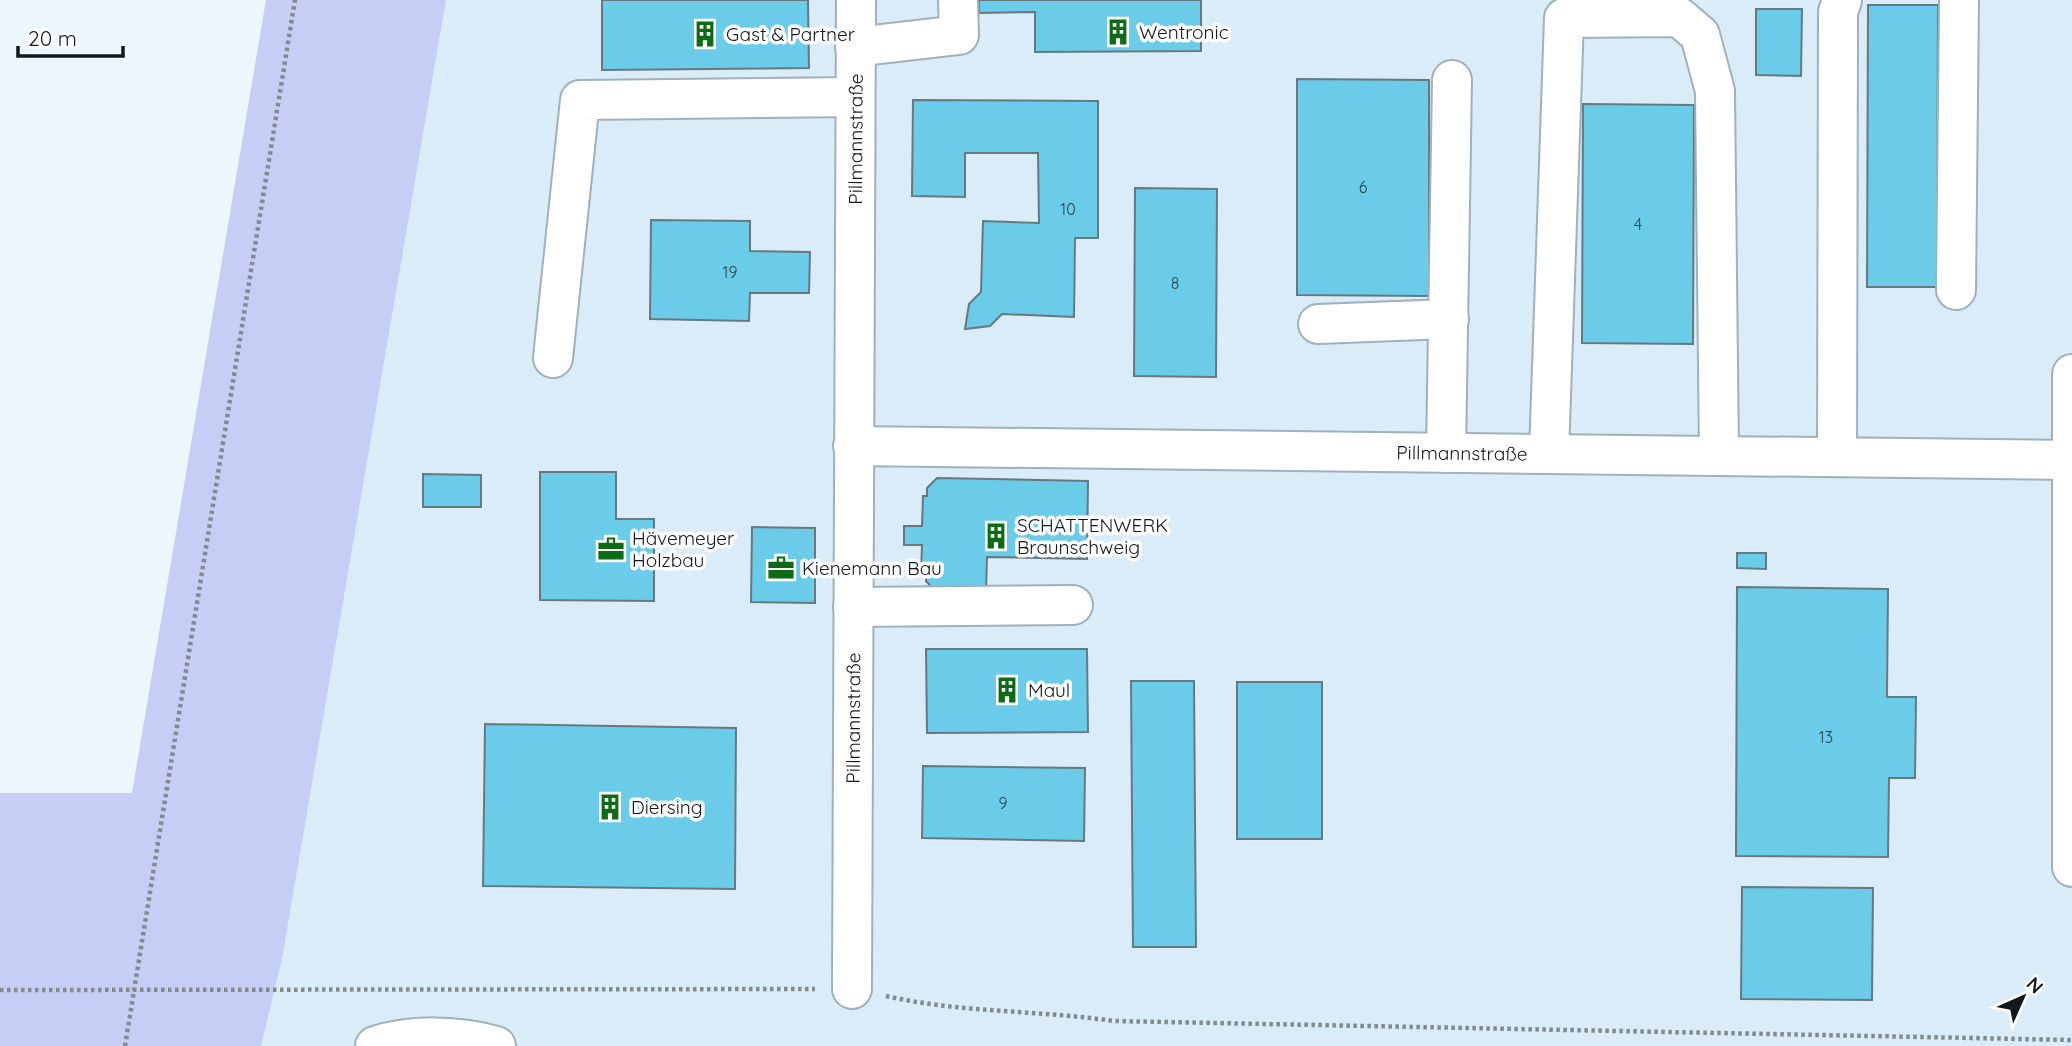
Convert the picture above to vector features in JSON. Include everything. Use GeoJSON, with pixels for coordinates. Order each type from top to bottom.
{"type":"FeatureCollection","features":[{"type":"Feature","properties":{"kind":"street","name":"Pillmannstraße"},"geometry":{"type":"LineString","coordinates":[[852,989],[856,0]]}},
{"type":"Feature","properties":{"kind":"street"},"geometry":{"type":"LineString","coordinates":[[855,47],[959,35],[958,0]]}},
{"type":"Feature","properties":{"kind":"street"},"geometry":{"type":"LineString","coordinates":[[1837,457],[1838,12],[1842,0]]}},
{"type":"Feature","properties":{"kind":"street"},"geometry":{"type":"LineString","coordinates":[[1956,290],[1959,0]]}},
{"type":"Feature","properties":{"kind":"street"},"geometry":{"type":"LineString","coordinates":[[1549,454],[1564,19],[1679,18],[1700,36],[1715,91],[1718,456]]}},
{"type":"Feature","properties":{"kind":"street"},"geometry":{"type":"LineString","coordinates":[[1446,453],[1452,80]]}},
{"type":"Feature","properties":{"kind":"street"},"geometry":{"type":"LineString","coordinates":[[554,358],[580,100],[855,97]]}},
{"type":"Feature","properties":{"kind":"street"},"geometry":{"type":"LineString","coordinates":[[1318,324],[1449,319]]}},
{"type":"Feature","properties":{"kind":"street"},"geometry":{"type":"LineString","coordinates":[[2072,374],[2072,867]]}},
{"type":"Feature","properties":{"kind":"street","name":"Pillmannstraße"},"geometry":{"type":"LineString","coordinates":[[853,446],[2072,460]]}},
{"type":"Feature","properties":{"kind":"street"},"geometry":{"type":"LineString","coordinates":[[853,607],[1073,605]]}},
{"type":"Feature","properties":{"kind":"street"},"geometry":{"type":"LineString","coordinates":[[375,1046],[404,1039],[477,1040],[496,1046]]}},
{"type":"Feature","properties":{"kind":"path"},"geometry":{"type":"LineString","coordinates":[[125,1046],[295,0]]}},
{"type":"Feature","properties":{"kind":"path"},"geometry":{"type":"LineString","coordinates":[[0,990],[852,989],[934,1007],[1049,1012],[1114,1021],[2072,1040]]}},
{"type":"Feature","properties":{"kind":"shaded area"},"geometry":{"type":"Polygon","coordinates":[[[266,0],[446,0],[282,959],[261,1046],[0,1046],[0,793],[132,793],[266,0]]]}},
{"type":"Feature","properties":{"kind":"shaded area"},"geometry":{"type":"Polygon","coordinates":[[[446,0],[2072,0],[2072,1046],[261,1046],[282,959],[446,0]]]}},
{"type":"Feature","properties":{"kind":"building","name":"Gast & Partner"},"geometry":{"type":"Polygon","coordinates":[[[602,0],[808,0],[809,68],[602,70],[602,0]]]}},
{"type":"Feature","properties":{"kind":"building","name":"Wentronic"},"geometry":{"type":"Polygon","coordinates":[[[979,0],[1201,0],[1201,51],[1035,52],[1035,12],[979,13],[979,0]]]}},
{"type":"Feature","properties":{"kind":"building"},"geometry":{"type":"Polygon","coordinates":[[[1868,5],[1938,5],[1937,287],[1867,287],[1868,5]]]}},
{"type":"Feature","properties":{"kind":"building"},"geometry":{"type":"Polygon","coordinates":[[[1756,9],[1802,9],[1801,76],[1756,75],[1756,9]]]}},
{"type":"Feature","properties":{"kind":"building"},"geometry":{"type":"Polygon","coordinates":[[[1297,79],[1429,80],[1429,296],[1297,295],[1297,79]]]}},
{"type":"Feature","properties":{"kind":"building"},"geometry":{"type":"Polygon","coordinates":[[[913,100],[1098,101],[1098,238],[1075,238],[1074,317],[1002,314],[990,326],[965,329],[969,304],[981,292],[983,221],[1039,223],[1038,153],[965,153],[965,197],[912,196],[913,100]]]}},
{"type":"Feature","properties":{"kind":"building"},"geometry":{"type":"Polygon","coordinates":[[[1583,104],[1694,105],[1693,344],[1582,343],[1583,104]]]}},
{"type":"Feature","properties":{"kind":"building"},"geometry":{"type":"Polygon","coordinates":[[[1135,188],[1217,189],[1216,377],[1134,376],[1135,188]]]}},
{"type":"Feature","properties":{"kind":"building"},"geometry":{"type":"Polygon","coordinates":[[[651,220],[750,221],[750,251],[810,252],[809,293],[750,293],[749,321],[650,319],[651,220]]]}},
{"type":"Feature","properties":{"kind":"building"},"geometry":{"type":"Polygon","coordinates":[[[540,472],[616,472],[616,519],[654,519],[654,601],[540,600],[540,472]]]}},
{"type":"Feature","properties":{"kind":"building"},"geometry":{"type":"Polygon","coordinates":[[[423,474],[481,475],[481,507],[423,507],[423,474]]]}},
{"type":"Feature","properties":{"kind":"building","name":"SCHATTENWERK Braunschweig"},"geometry":{"type":"Polygon","coordinates":[[[937,478],[1088,481],[1087,559],[987,557],[986,592],[935,591],[926,581],[926,574],[921,574],[922,545],[904,545],[904,526],[922,526],[923,496],[927,496],[927,488],[937,478]]]}},
{"type":"Feature","properties":{"kind":"building"},"geometry":{"type":"Polygon","coordinates":[[[752,527],[815,528],[815,603],[751,602],[752,527]]]}},
{"type":"Feature","properties":{"kind":"building"},"geometry":{"type":"Polygon","coordinates":[[[1737,553],[1766,553],[1766,569],[1737,568],[1737,553]]]}},
{"type":"Feature","properties":{"kind":"building"},"geometry":{"type":"Polygon","coordinates":[[[1737,587],[1888,589],[1887,697],[1916,697],[1915,778],[1889,778],[1888,857],[1736,856],[1737,587]]]}},
{"type":"Feature","properties":{"kind":"building","name":"Maul"},"geometry":{"type":"Polygon","coordinates":[[[926,649],[1087,649],[1088,732],[927,733],[926,649]]]}},
{"type":"Feature","properties":{"kind":"building"},"geometry":{"type":"Polygon","coordinates":[[[1131,681],[1194,681],[1196,947],[1133,947],[1131,681]]]}},
{"type":"Feature","properties":{"kind":"building"},"geometry":{"type":"Polygon","coordinates":[[[1237,682],[1322,682],[1322,839],[1237,839],[1237,682]]]}},
{"type":"Feature","properties":{"kind":"building","name":"Diersing"},"geometry":{"type":"Polygon","coordinates":[[[485,724],[736,728],[735,889],[483,886],[485,724]]]}},
{"type":"Feature","properties":{"kind":"building"},"geometry":{"type":"Polygon","coordinates":[[[923,766],[1085,768],[1084,841],[922,838],[923,766]]]}},
{"type":"Feature","properties":{"kind":"building"},"geometry":{"type":"Polygon","coordinates":[[[1742,887],[1873,888],[1872,1000],[1741,999],[1742,887]]]}},
{"type":"Feature","properties":{"kind":"place","name":"Wentronic"},"geometry":{"type":"Point","coordinates":[1118,32]}},
{"type":"Feature","properties":{"kind":"place","name":"Gast & Partner"},"geometry":{"type":"Point","coordinates":[705,34]}},
{"type":"Feature","properties":{"kind":"place","name":"SCHATTENWERK Braunschweig"},"geometry":{"type":"Point","coordinates":[996,536]}},
{"type":"Feature","properties":{"kind":"place","name":"Hävemeyer Holzbau"},"geometry":{"type":"Point","coordinates":[611,549]}},
{"type":"Feature","properties":{"kind":"place","name":"Kienemann Bau"},"geometry":{"type":"Point","coordinates":[781,568]}},
{"type":"Feature","properties":{"kind":"place","name":"Maul"},"geometry":{"type":"Point","coordinates":[1007,690]}},
{"type":"Feature","properties":{"kind":"place","name":"Diersing"},"geometry":{"type":"Point","coordinates":[610,807]}}]}
